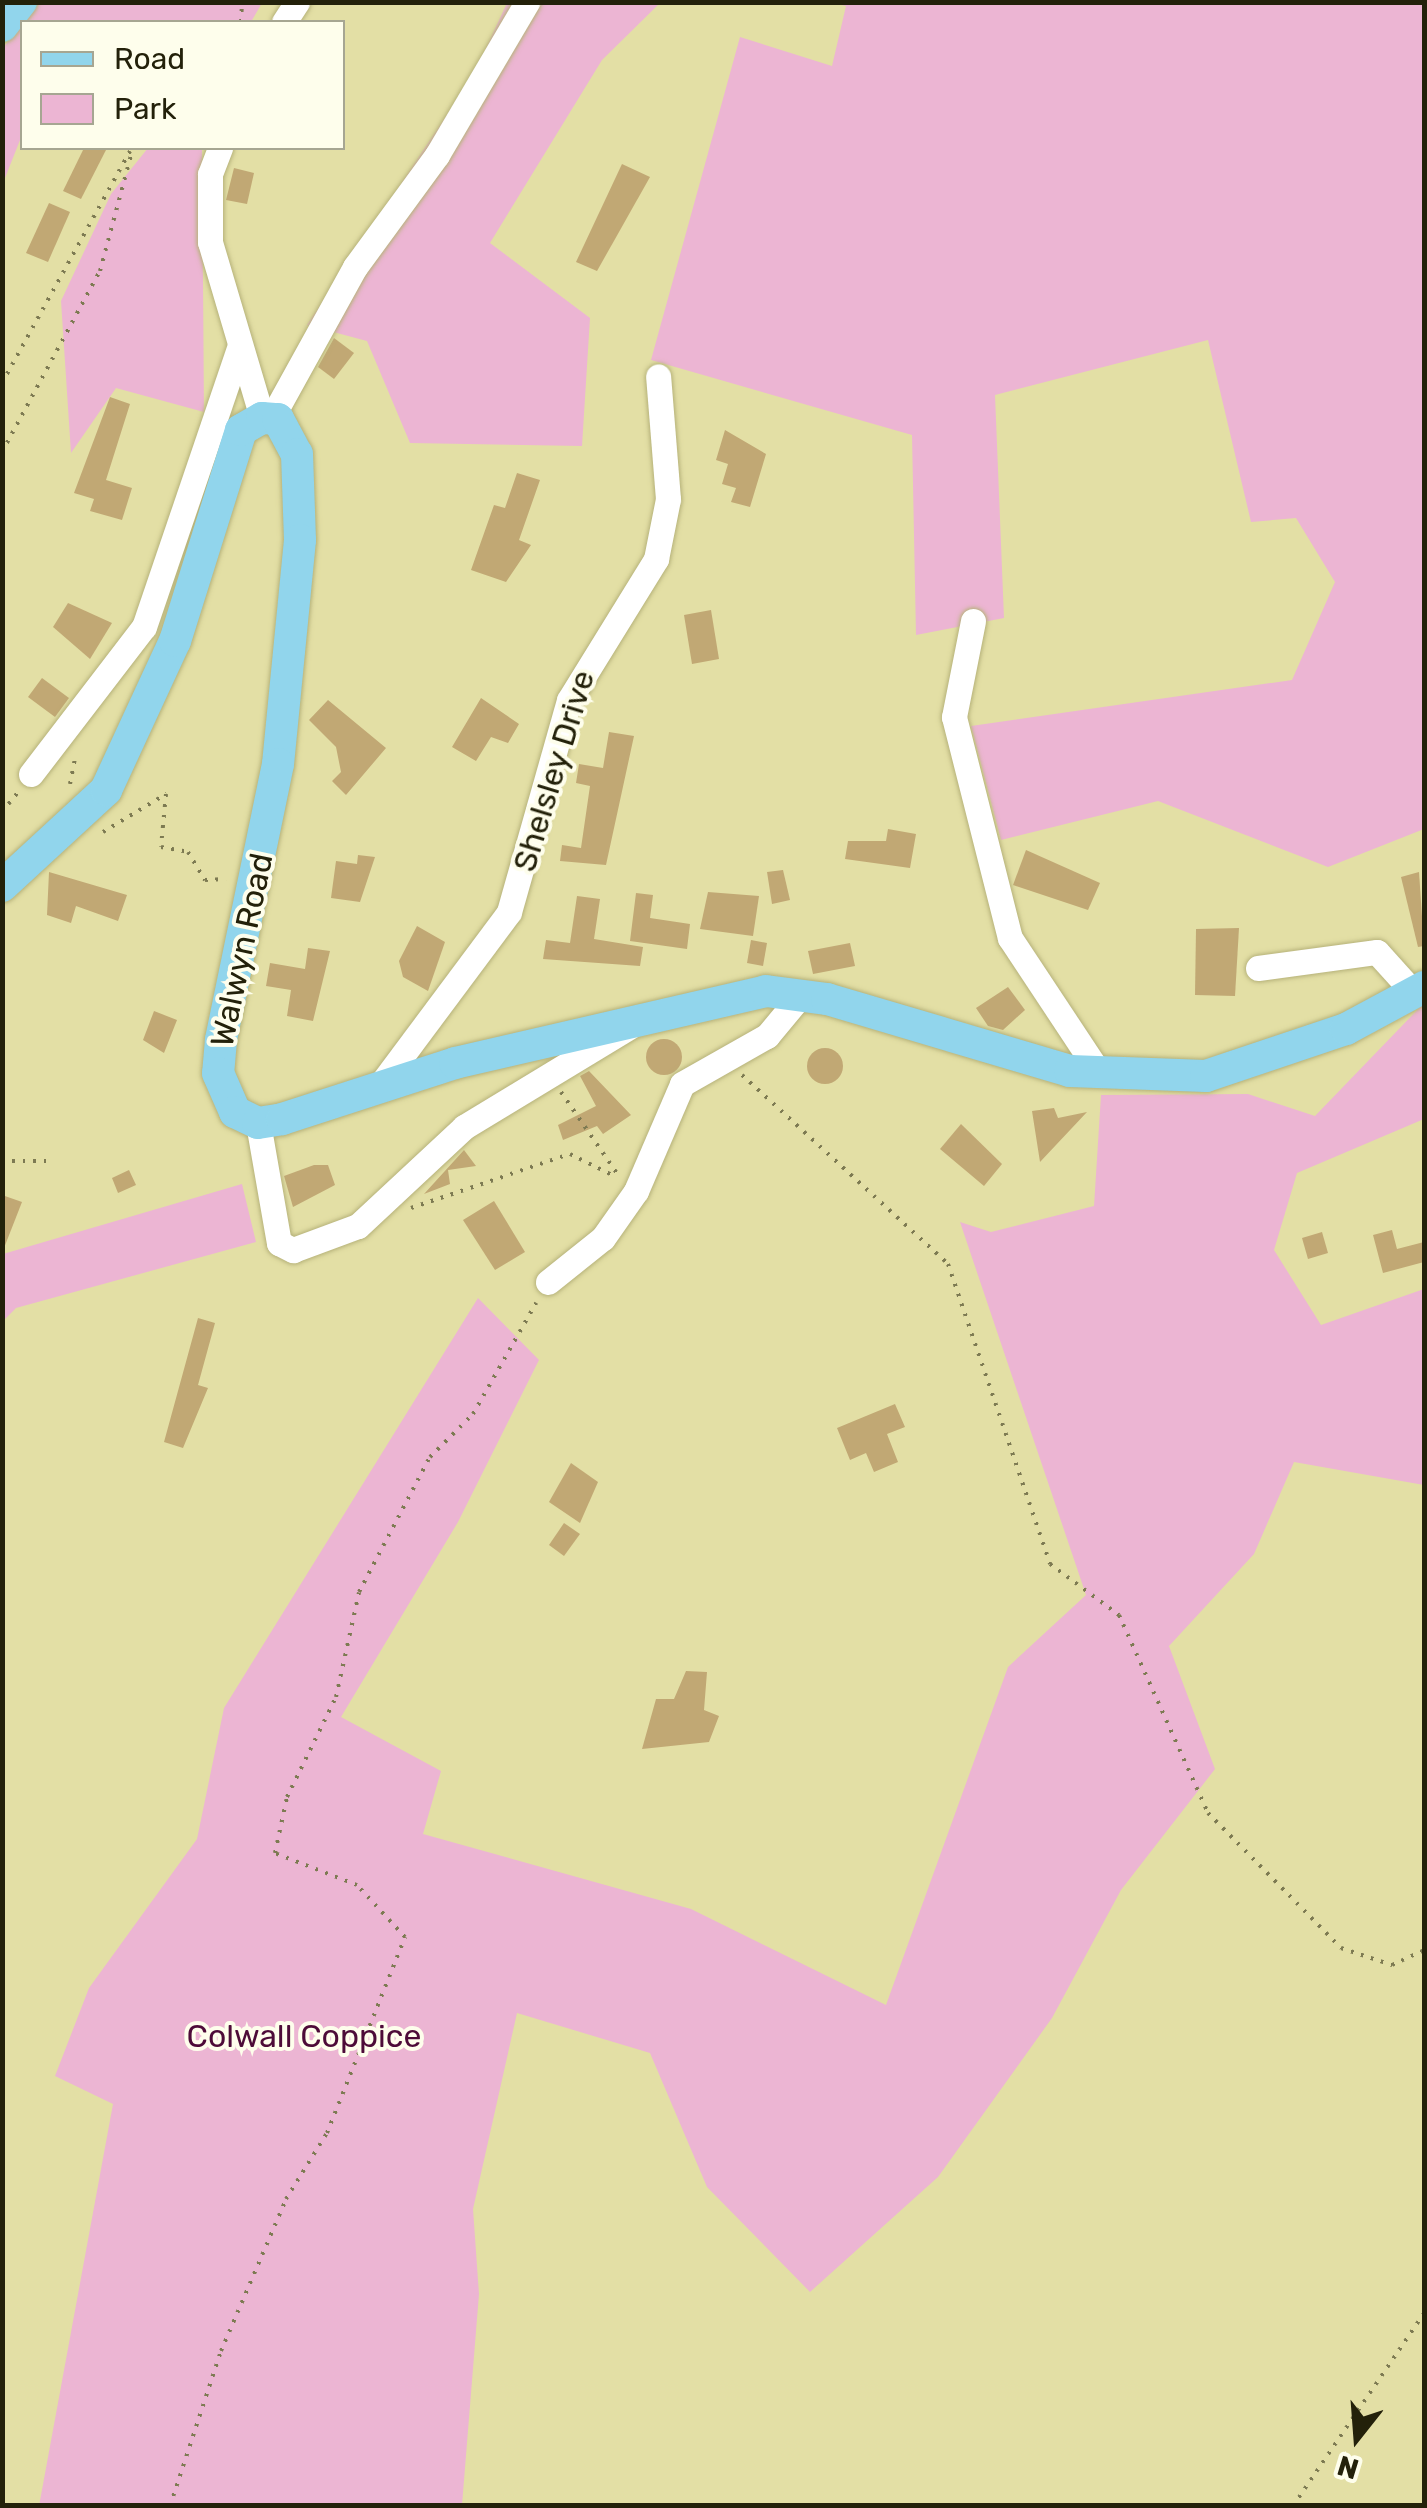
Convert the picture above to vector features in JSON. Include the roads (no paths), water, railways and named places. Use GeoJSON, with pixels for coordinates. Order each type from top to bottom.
{"type":"FeatureCollection","features":[{"type":"Feature","properties":{"kind":"main road"},"geometry":{"type":"LineString","coordinates":[[2,26],[22,2]]}},
{"type":"Feature","properties":{"kind":"main road"},"geometry":{"type":"LineString","coordinates":[[2,886],[68,815],[106,790],[148,712],[241,430],[266,418]]}},
{"type":"Feature","properties":{"kind":"main road","name":"Walwyn Road"},"geometry":{"type":"LineString","coordinates":[[258,1123],[235,1112],[218,1073],[257,882],[300,540],[297,454],[266,418]]}},
{"type":"Feature","properties":{"kind":"main road"},"geometry":{"type":"LineString","coordinates":[[258,1123],[381,1084],[766,991],[801,995],[970,1048],[1100,1074],[1206,1076],[1346,1029],[1419,990]]}},
{"type":"Feature","properties":{"kind":"street"},"geometry":{"type":"LineString","coordinates":[[266,418],[354,267],[438,154],[527,2]]}},
{"type":"Feature","properties":{"kind":"street"},"geometry":{"type":"LineString","coordinates":[[219,150],[210,174],[210,242],[239,348],[266,418]]}},
{"type":"Feature","properties":{"kind":"street"},"geometry":{"type":"LineString","coordinates":[[31,774],[84,710],[144,627],[239,348]]}},
{"type":"Feature","properties":{"kind":"street","name":"Shelsley Drive"},"geometry":{"type":"LineString","coordinates":[[381,1084],[510,912],[569,700],[656,560],[668,499],[658,376]]}},
{"type":"Feature","properties":{"kind":"street"},"geometry":{"type":"LineString","coordinates":[[974,621],[954,717],[1010,938],[1100,1074]]}},
{"type":"Feature","properties":{"kind":"street"},"geometry":{"type":"LineString","coordinates":[[1258,968],[1377,952],[1419,990]]}},
{"type":"Feature","properties":{"kind":"street"},"geometry":{"type":"LineString","coordinates":[[548,1282],[603,1238],[636,1191],[682,1084],[767,1036],[801,995]]}},
{"type":"Feature","properties":{"kind":"street"},"geometry":{"type":"LineString","coordinates":[[258,1123],[285,1250],[367,1220],[464,1127],[642,1018]]}},
{"type":"Feature","properties":{"kind":"park label","name":"Colwall Coppice"},"geometry":{"type":"Point","coordinates":[304,2036]}}]}
